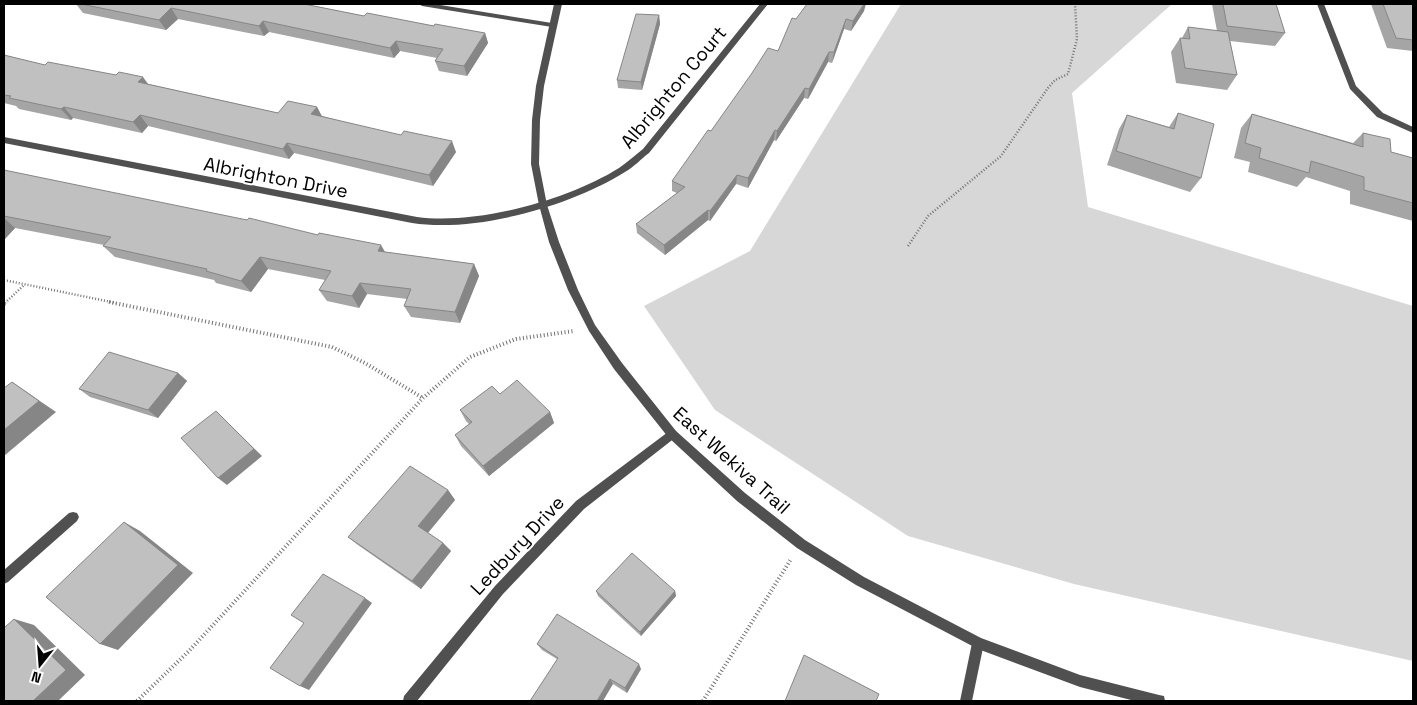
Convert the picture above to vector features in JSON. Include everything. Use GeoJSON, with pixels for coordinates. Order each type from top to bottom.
{"type":"FeatureCollection","features":[{"type":"Feature","properties":{"kind":"street"},"geometry":{"type":"LineString","coordinates":[[422,4],[552,25]]}},
{"type":"Feature","properties":{"kind":"street","name":"East Wekiva Trail"},"geometry":{"type":"LineString","coordinates":[[558,4],[540,86],[536,120],[535,164],[543,205],[560,258],[592,328],[618,366],[672,434],[741,497],[801,544],[860,581],[978,643],[1080,681],[1159,701]]}},
{"type":"Feature","properties":{"kind":"street","name":"Albrighton Court"},"geometry":{"type":"LineString","coordinates":[[543,205],[615,174],[646,151],[764,4]]}},
{"type":"Feature","properties":{"kind":"street"},"geometry":{"type":"LineString","coordinates":[[1320,4],[1353,87],[1380,115],[1413,130]]}},
{"type":"Feature","properties":{"kind":"street","name":"Albrighton Drive"},"geometry":{"type":"LineString","coordinates":[[4,140],[392,216],[433,222],[468,220],[543,205]]}},
{"type":"Feature","properties":{"kind":"street","name":"Ledbury Drive"},"geometry":{"type":"LineString","coordinates":[[409,701],[498,590],[580,505],[672,434]]}},
{"type":"Feature","properties":{"kind":"street"},"geometry":{"type":"LineString","coordinates":[[4,578],[73,517]]}},
{"type":"Feature","properties":{"kind":"street"},"geometry":{"type":"LineString","coordinates":[[966,701],[978,643]]}},
{"type":"Feature","properties":{"kind":"path"},"geometry":{"type":"LineString","coordinates":[[908,246],[928,216],[1001,156],[1048,88],[1055,80],[1068,74],[1076,51],[1078,35],[1078,18],[1075,4]]}},
{"type":"Feature","properties":{"kind":"path"},"geometry":{"type":"LineString","coordinates":[[4,280],[332,347],[365,363],[423,398]]}},
{"type":"Feature","properties":{"kind":"path"},"geometry":{"type":"LineString","coordinates":[[4,304],[24,285]]}},
{"type":"Feature","properties":{"kind":"path"},"geometry":{"type":"LineString","coordinates":[[137,701],[189,651],[423,398],[470,357],[516,340],[592,328]]}},
{"type":"Feature","properties":{"kind":"path"},"geometry":{"type":"LineString","coordinates":[[703,701],[801,544]]}},
{"type":"Feature","properties":{"kind":"shaded area"},"geometry":{"type":"Polygon","coordinates":[[[901,4],[1172,4],[1072,93],[1088,207],[1413,306],[1413,661],[1074,584],[908,536],[715,410],[644,306],[750,251],[901,4]]]}},
{"type":"Feature","properties":{"kind":"building"},"geometry":{"type":"Polygon","coordinates":[[[81,4],[304,4],[364,16],[367,13],[434,26],[435,24],[485,33],[464,66],[435,61],[443,49],[396,41],[390,48],[263,21],[259,26],[171,8],[159,20],[81,4]]]}},
{"type":"Feature","properties":{"kind":"building"},"geometry":{"type":"Polygon","coordinates":[[[807,4],[864,4],[853,21],[846,19],[834,52],[829,52],[809,89],[805,88],[777,131],[775,130],[748,178],[737,175],[710,211],[708,210],[664,245],[636,224],[685,187],[672,181],[708,130],[711,131],[768,48],[778,51],[792,18],[796,19],[807,4]]]}},
{"type":"Feature","properties":{"kind":"building"},"geometry":{"type":"Polygon","coordinates":[[[1223,4],[1276,4],[1285,33],[1227,26],[1223,4]]]}},
{"type":"Feature","properties":{"kind":"building"},"geometry":{"type":"Polygon","coordinates":[[[1383,4],[1413,4],[1413,40],[1396,38],[1383,4]]]}},
{"type":"Feature","properties":{"kind":"building"},"geometry":{"type":"Polygon","coordinates":[[[636,14],[659,15],[641,82],[617,80],[636,14]]]}},
{"type":"Feature","properties":{"kind":"building"},"geometry":{"type":"Polygon","coordinates":[[[1188,27],[1228,32],[1237,75],[1185,68],[1180,38],[1190,39],[1188,27]]]}},
{"type":"Feature","properties":{"kind":"building"},"geometry":{"type":"Polygon","coordinates":[[[4,55],[45,65],[48,62],[116,75],[119,72],[143,77],[138,82],[278,113],[288,101],[317,107],[311,114],[401,135],[404,131],[452,141],[429,175],[287,143],[283,149],[140,115],[133,122],[64,107],[61,109],[9,98],[11,96],[4,95],[4,55]]]}},
{"type":"Feature","properties":{"kind":"building"},"geometry":{"type":"Polygon","coordinates":[[[1178,113],[1214,124],[1201,178],[1116,151],[1127,115],[1174,129],[1178,113]]]}},
{"type":"Feature","properties":{"kind":"building"},"geometry":{"type":"Polygon","coordinates":[[[1252,114],[1363,147],[1363,133],[1390,139],[1391,152],[1413,158],[1413,203],[1364,190],[1364,177],[1311,161],[1309,173],[1259,158],[1261,148],[1245,143],[1252,114]]]}},
{"type":"Feature","properties":{"kind":"building"},"geometry":{"type":"Polygon","coordinates":[[[4,170],[247,220],[249,218],[318,235],[319,233],[381,245],[378,251],[474,264],[455,312],[404,306],[411,289],[360,283],[352,296],[319,290],[331,271],[260,257],[241,281],[206,271],[207,269],[103,246],[111,237],[4,216],[4,170]]]}},
{"type":"Feature","properties":{"kind":"building"},"geometry":{"type":"Polygon","coordinates":[[[109,352],[178,373],[148,410],[79,389],[109,352]]]}},
{"type":"Feature","properties":{"kind":"building"},"geometry":{"type":"Polygon","coordinates":[[[517,380],[550,412],[483,466],[455,435],[472,422],[460,410],[492,386],[500,394],[517,380]]]}},
{"type":"Feature","properties":{"kind":"building"},"geometry":{"type":"Polygon","coordinates":[[[12,382],[39,401],[4,430],[4,388],[12,382]]]}},
{"type":"Feature","properties":{"kind":"building"},"geometry":{"type":"Polygon","coordinates":[[[216,411],[254,449],[218,478],[181,438],[216,411]]]}},
{"type":"Feature","properties":{"kind":"building"},"geometry":{"type":"Polygon","coordinates":[[[410,466],[448,490],[418,526],[443,543],[412,581],[348,537],[410,466]]]}},
{"type":"Feature","properties":{"kind":"building"},"geometry":{"type":"Polygon","coordinates":[[[124,522],[178,565],[100,644],[46,597],[124,522]]]}},
{"type":"Feature","properties":{"kind":"building"},"geometry":{"type":"Polygon","coordinates":[[[632,553],[675,591],[640,632],[596,591],[632,553]]]}},
{"type":"Feature","properties":{"kind":"building"},"geometry":{"type":"Polygon","coordinates":[[[323,574],[365,598],[300,686],[270,668],[304,623],[291,615],[323,574]]]}},
{"type":"Feature","properties":{"kind":"building"},"geometry":{"type":"Polygon","coordinates":[[[557,614],[639,664],[625,688],[610,679],[597,701],[530,701],[558,658],[537,644],[557,614]]]}},
{"type":"Feature","properties":{"kind":"building"},"geometry":{"type":"Polygon","coordinates":[[[14,619],[66,670],[33,701],[4,701],[4,628],[14,619]]]}},
{"type":"Feature","properties":{"kind":"building"},"geometry":{"type":"Polygon","coordinates":[[[804,655],[879,694],[876,701],[785,701],[804,655]]]}}]}
